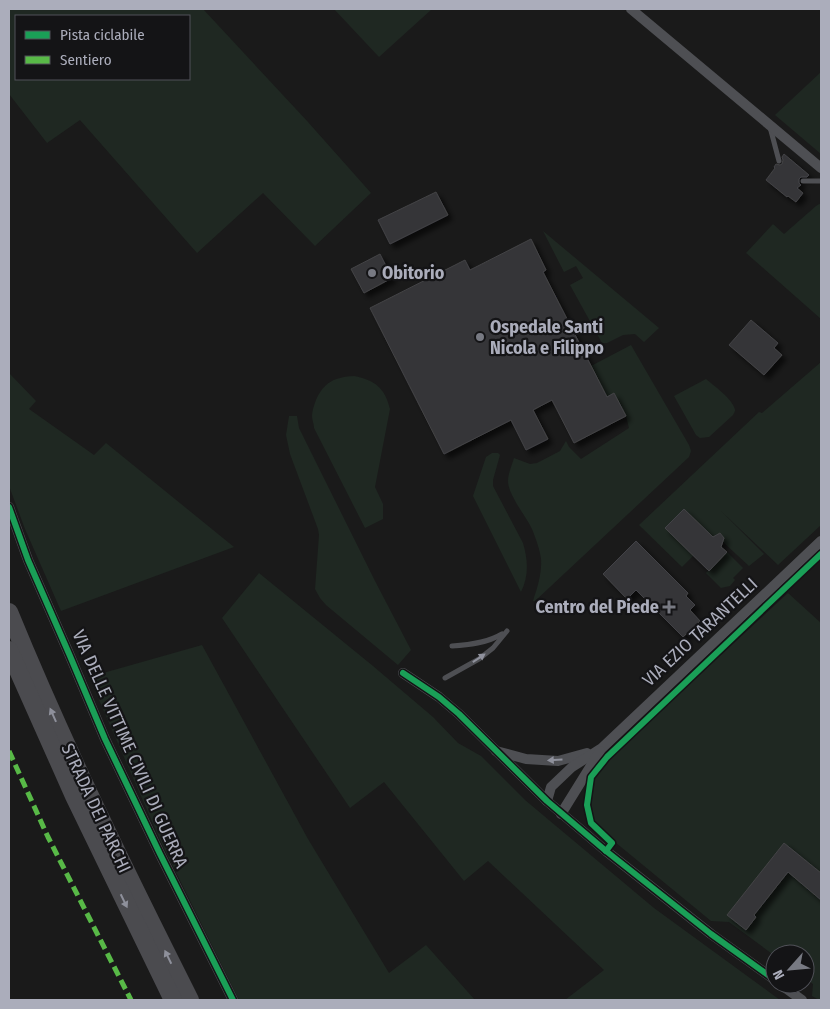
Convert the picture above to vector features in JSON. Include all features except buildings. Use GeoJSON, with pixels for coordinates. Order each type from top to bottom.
{"type":"FeatureCollection","features":[{"type":"Feature","properties":{"kind":"highway","name":"STRADA DEI PARCHI"},"geometry":{"type":"LineString","coordinates":[[9,612],[83,780],[125,870],[190,1000]]}},
{"type":"Feature","properties":{"kind":"highway","name":"STRADA DEI PARCHI"},"geometry":{"type":"LineString","coordinates":[[9,650],[74,796],[173,1000]]}},
{"type":"Feature","properties":{"kind":"street"},"geometry":{"type":"LineString","coordinates":[[631,9],[821,168]]}},
{"type":"Feature","properties":{"kind":"street","name":"VIA DELLE VITTIME CIVILI DI GUERRA"},"geometry":{"type":"LineString","coordinates":[[9,507],[28,560],[105,739],[232,1000]]}},
{"type":"Feature","properties":{"kind":"street","name":"VIA EZIO TARANTELLI"},"geometry":{"type":"LineString","coordinates":[[602,748],[821,541]]}},
{"type":"Feature","properties":{"kind":"street"},"geometry":{"type":"LineString","coordinates":[[404,673],[439,697],[459,714],[561,814],[711,934],[765,973]]}},
{"type":"Feature","properties":{"kind":"street"},"geometry":{"type":"LineString","coordinates":[[496,750],[526,758],[558,762],[602,748]]}},
{"type":"Feature","properties":{"kind":"street"},"geometry":{"type":"LineString","coordinates":[[547,801],[551,787],[572,767],[602,748]]}},
{"type":"Feature","properties":{"kind":"street"},"geometry":{"type":"LineString","coordinates":[[561,814],[602,748]]}},
{"type":"Feature","properties":{"kind":"lane"},"geometry":{"type":"LineString","coordinates":[[769,124],[779,161]]}},
{"type":"Feature","properties":{"kind":"lane"},"geometry":{"type":"LineString","coordinates":[[803,182],[821,181]]}},
{"type":"Feature","properties":{"kind":"lane"},"geometry":{"type":"LineString","coordinates":[[445,678],[479,659],[493,648],[507,631],[497,637],[475,644],[452,646]]}},
{"type":"Feature","properties":{"kind":"shaded area"},"geometry":{"type":"Polygon","coordinates":[[[9,9],[203,9],[371,193],[315,246],[263,193],[197,253],[80,120],[47,143],[9,94],[9,9]]]}},
{"type":"Feature","properties":{"kind":"shaded area"},"geometry":{"type":"Polygon","coordinates":[[[334,9],[432,9],[379,57],[334,9]]]}},
{"type":"Feature","properties":{"kind":"shaded area"},"geometry":{"type":"Polygon","coordinates":[[[821,72],[821,154],[775,115],[821,72]]]}},
{"type":"Feature","properties":{"kind":"shaded area"},"geometry":{"type":"Polygon","coordinates":[[[821,203],[821,319],[746,253],[773,224],[784,234],[821,203]]]}},
{"type":"Feature","properties":{"kind":"shaded area"},"geometry":{"type":"Polygon","coordinates":[[[543,231],[659,328],[644,342],[635,334],[623,335],[607,343],[602,343],[570,285],[583,278],[576,266],[564,272],[543,231]]]}},
{"type":"Feature","properties":{"kind":"shaded area"},"geometry":{"type":"Polygon","coordinates":[[[631,345],[689,445],[691,451],[689,457],[533,601],[538,586],[541,559],[532,529],[509,487],[509,475],[514,458],[530,464],[537,463],[560,451],[566,441],[569,447],[581,459],[629,428],[626,416],[614,394],[607,397],[591,366],[631,345]]]}},
{"type":"Feature","properties":{"kind":"shaded area"},"geometry":{"type":"Polygon","coordinates":[[[821,362],[821,525],[778,565],[721,511],[764,554],[749,566],[723,542],[724,538],[721,534],[713,538],[684,509],[665,528],[694,555],[682,567],[639,525],[759,412],[762,413],[821,362]]]}},
{"type":"Feature","properties":{"kind":"shaded area"},"geometry":{"type":"Polygon","coordinates":[[[9,373],[36,401],[29,409],[94,455],[106,443],[234,547],[61,611],[25,529],[9,486],[9,373]]]}},
{"type":"Feature","properties":{"kind":"shaded area"},"geometry":{"type":"Polygon","coordinates":[[[354,376],[368,380],[378,386],[382,390],[390,409],[375,487],[383,504],[383,519],[365,528],[314,428],[312,418],[316,400],[327,385],[336,379],[354,376]]]}},
{"type":"Feature","properties":{"kind":"shaded area"},"geometry":{"type":"Polygon","coordinates":[[[706,379],[732,403],[735,410],[733,415],[709,437],[700,438],[696,435],[674,396],[706,379]]]}},
{"type":"Feature","properties":{"kind":"shaded area"},"geometry":{"type":"Polygon","coordinates":[[[289,416],[297,416],[299,428],[411,650],[398,665],[326,605],[315,589],[319,535],[290,454],[286,435],[289,416]]]}},
{"type":"Feature","properties":{"kind":"shaded area"},"geometry":{"type":"Polygon","coordinates":[[[492,453],[500,455],[493,486],[525,549],[526,574],[521,592],[473,496],[486,457],[492,453]]]}},
{"type":"Feature","properties":{"kind":"shaded area"},"geometry":{"type":"Polygon","coordinates":[[[727,552],[743,568],[733,578],[735,580],[730,586],[721,588],[706,573],[727,552]]]}},
{"type":"Feature","properties":{"kind":"shaded area"},"geometry":{"type":"Polygon","coordinates":[[[259,573],[433,717],[458,743],[481,756],[525,800],[654,908],[765,989],[765,994],[772,994],[780,1000],[565,1000],[604,970],[488,861],[464,881],[384,782],[350,808],[222,618],[259,573]]]}},
{"type":"Feature","properties":{"kind":"shaded area"},"geometry":{"type":"Polygon","coordinates":[[[788,593],[821,623],[821,1000],[812,996],[812,994],[815,994],[815,944],[765,944],[765,949],[729,922],[711,921],[590,820],[593,818],[591,802],[596,775],[617,751],[788,593]]]}},
{"type":"Feature","properties":{"kind":"shaded area"},"geometry":{"type":"Polygon","coordinates":[[[202,645],[308,839],[389,973],[426,945],[475,1000],[239,1000],[161,842],[89,677],[202,645]]]}},
{"type":"Feature","properties":{"kind":"marked path"},"geometry":{"type":"LineString","coordinates":[[9,751],[48,837],[131,1000]]}},
{"type":"Feature","properties":{"kind":"cycle path"},"geometry":{"type":"LineString","coordinates":[[9,507],[28,560],[105,739],[233,1000]]}},
{"type":"Feature","properties":{"kind":"cycle path"},"geometry":{"type":"LineString","coordinates":[[606,851],[612,843],[591,823],[587,805],[591,777],[607,757],[821,554]]}},
{"type":"Feature","properties":{"kind":"cycle path"},"geometry":{"type":"LineString","coordinates":[[403,673],[439,697],[459,714],[547,801],[606,851],[711,934],[765,973]]}},
{"type":"Feature","properties":{"kind":"place","name":"Obitorio"},"geometry":{"type":"Point","coordinates":[372,273]}},
{"type":"Feature","properties":{"kind":"place","name":"Ospedale Santi Nicola e Filippo"},"geometry":{"type":"Point","coordinates":[480,337]}},
{"type":"Feature","properties":{"kind":"place","name":"Centro del Piede"},"geometry":{"type":"Point","coordinates":[669,607]}}]}
